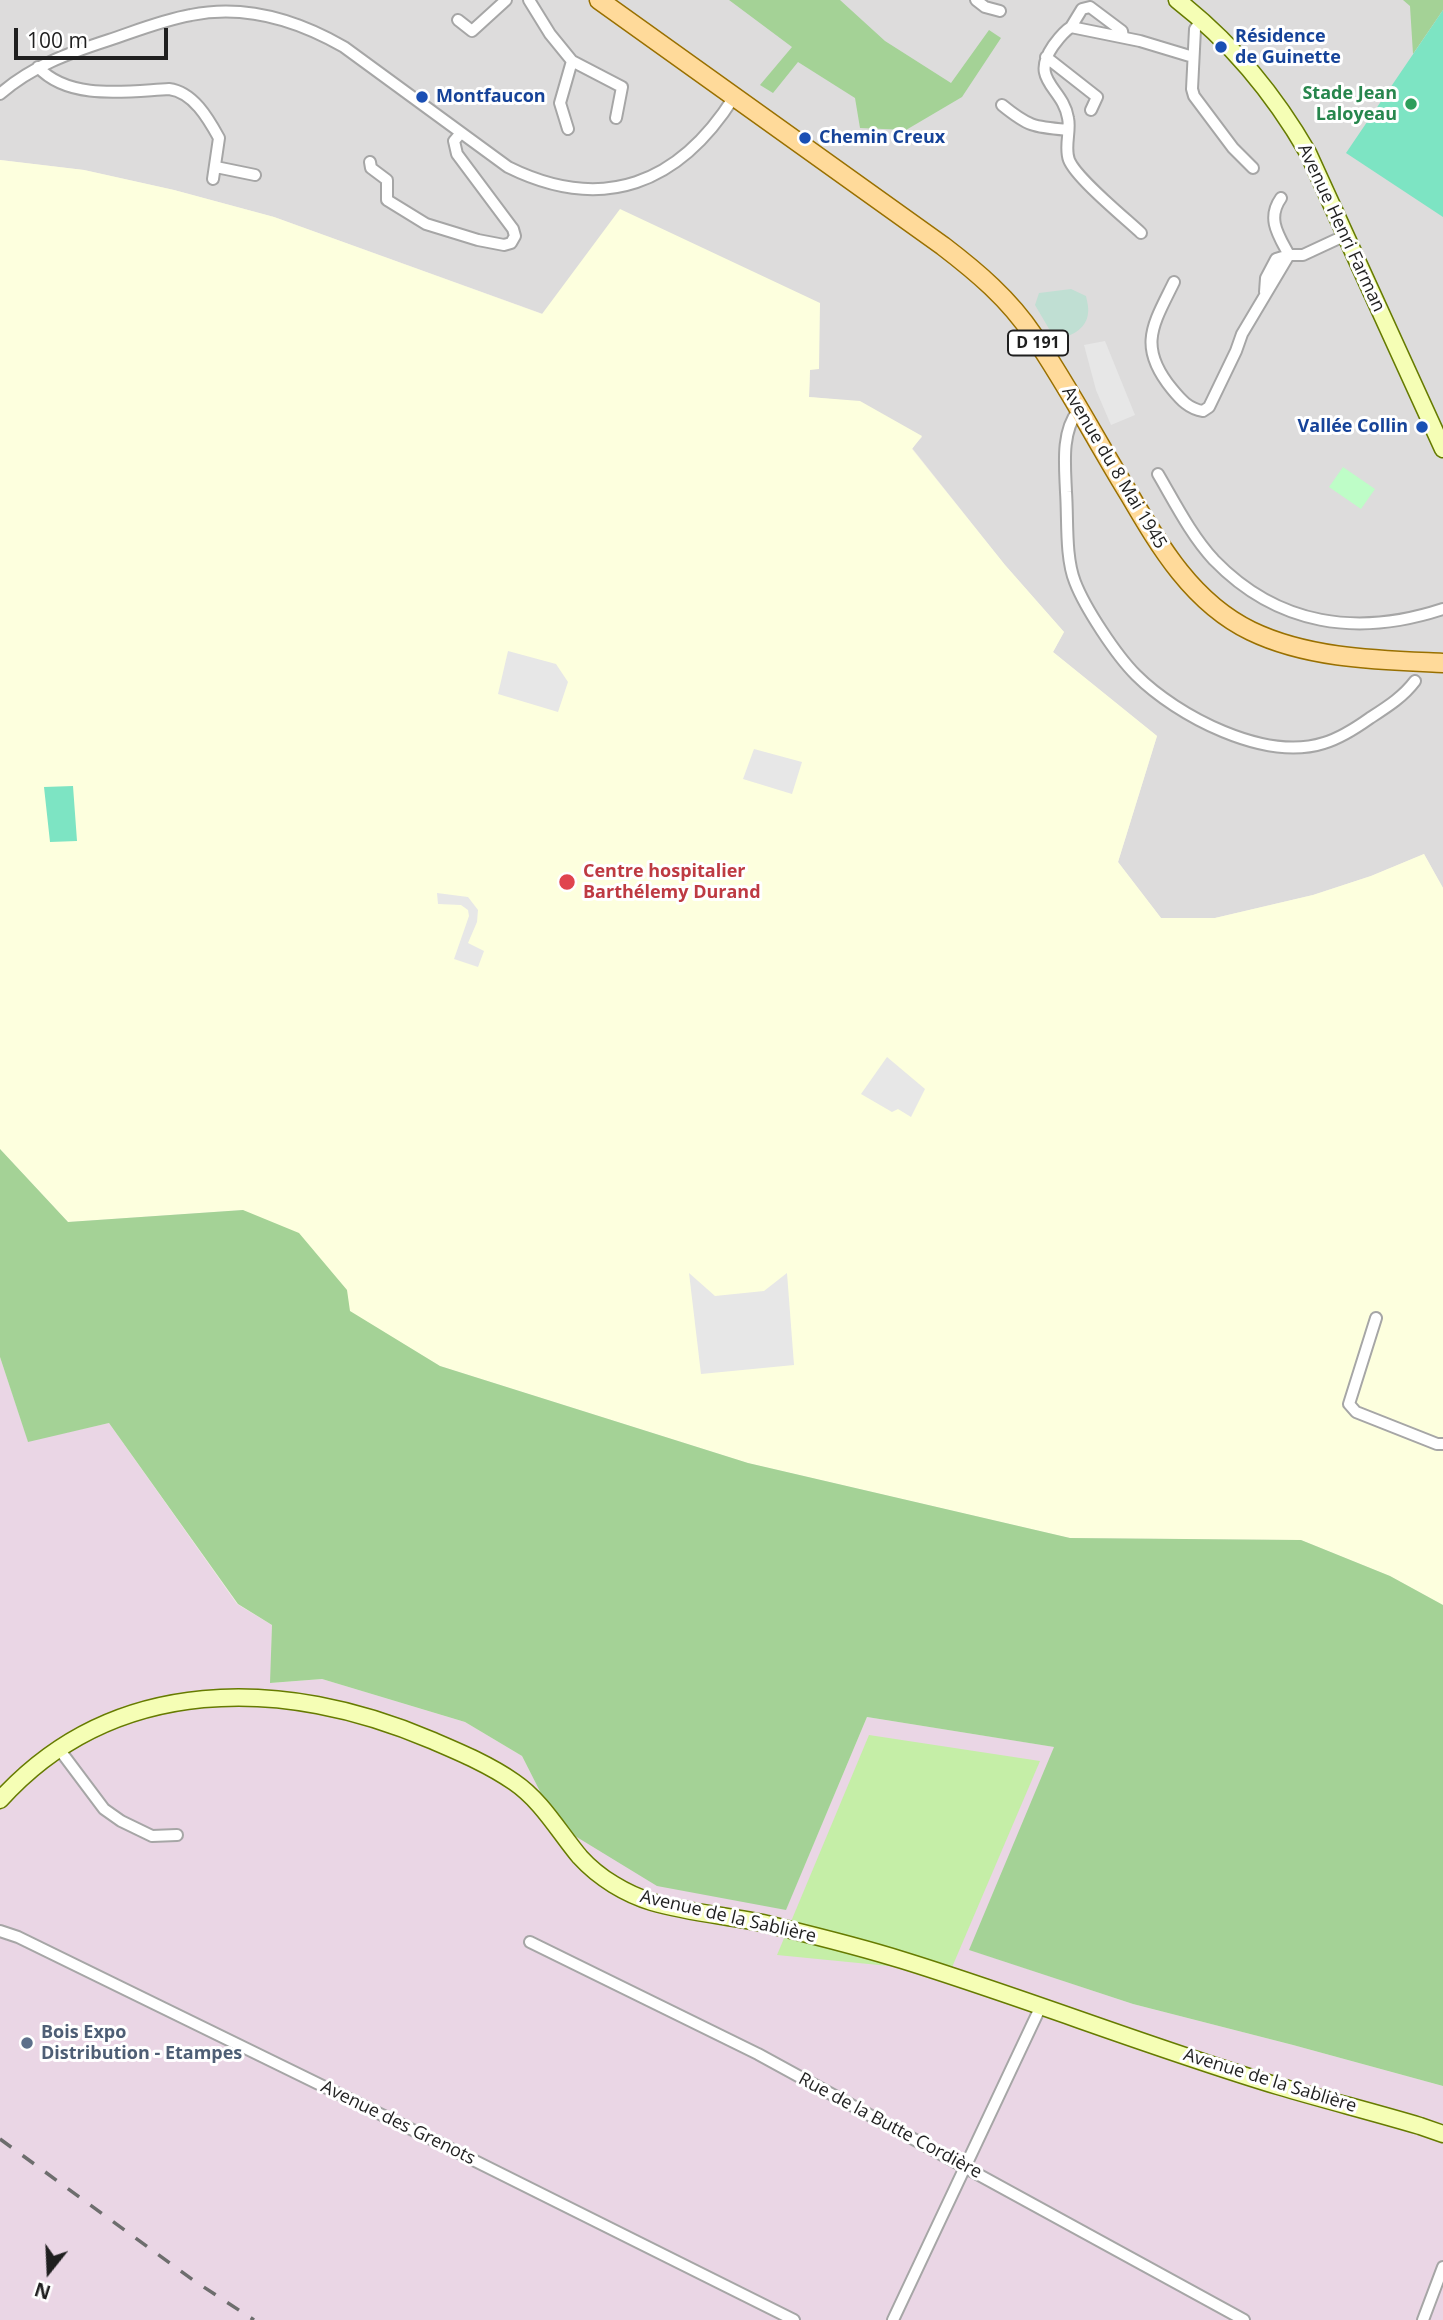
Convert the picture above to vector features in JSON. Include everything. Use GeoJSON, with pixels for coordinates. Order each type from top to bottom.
{"type":"FeatureCollection","features":[{"type":"Feature","properties":{"kind":"main road","name":"Avenue du 8 Mai 1945"},"geometry":{"type":"LineString","coordinates":[[599,0],[976,272],[1013,309],[1033,335],[1158,544],[1198,593],[1224,615],[1272,640],[1327,654],[1443,663]]}},
{"type":"Feature","properties":{"kind":"main road","name":"Avenue Henri Farman"},"geometry":{"type":"LineString","coordinates":[[1177,0],[1229,44],[1290,122],[1308,153],[1443,449]]}},
{"type":"Feature","properties":{"kind":"main road","name":"Avenue de la Sablière"},"geometry":{"type":"LineString","coordinates":[[0,1800],[31,1770],[59,1749],[117,1718],[149,1708],[195,1698],[226,1696],[270,1699],[362,1716],[405,1729],[479,1761],[517,1783],[542,1808],[582,1859],[596,1872],[631,1894],[654,1902],[766,1924],[899,1958],[1276,2085],[1440,2132]]}},
{"type":"Feature","properties":{"kind":"street"},"geometry":{"type":"LineString","coordinates":[[458,20],[472,31],[506,0]]}},
{"type":"Feature","properties":{"kind":"street"},"geometry":{"type":"LineString","coordinates":[[529,0],[550,34],[572,61],[622,87],[615,118]]}},
{"type":"Feature","properties":{"kind":"street"},"geometry":{"type":"LineString","coordinates":[[976,0],[985,7],[1000,11]]}},
{"type":"Feature","properties":{"kind":"street"},"geometry":{"type":"LineString","coordinates":[[1123,37],[1122,31],[1090,7],[1082,9],[1046,57],[1044,69],[1046,80],[1066,107],[1069,121],[1069,160],[1079,174],[1141,233]]}},
{"type":"Feature","properties":{"kind":"street"},"geometry":{"type":"LineString","coordinates":[[0,94],[38,67],[74,52],[190,15],[243,12],[272,16],[321,33],[344,47],[508,167],[533,180],[584,191],[632,184],[673,165],[718,123],[734,97]]}},
{"type":"Feature","properties":{"kind":"street"},"geometry":{"type":"LineString","coordinates":[[1202,19],[1195,29],[1192,89],[1194,96],[1233,148],[1253,168]]}},
{"type":"Feature","properties":{"kind":"street"},"geometry":{"type":"LineString","coordinates":[[1071,27],[1123,37],[1193,57]]}},
{"type":"Feature","properties":{"kind":"street"},"geometry":{"type":"LineString","coordinates":[[1046,57],[1097,97],[1091,110]]}},
{"type":"Feature","properties":{"kind":"street"},"geometry":{"type":"LineString","coordinates":[[568,129],[560,103],[572,61]]}},
{"type":"Feature","properties":{"kind":"street"},"geometry":{"type":"LineString","coordinates":[[38,67],[46,76],[56,81],[99,93],[169,89],[179,90],[187,95],[219,138],[213,179]]}},
{"type":"Feature","properties":{"kind":"street"},"geometry":{"type":"LineString","coordinates":[[1002,105],[1024,123],[1040,128],[1068,130]]}},
{"type":"Feature","properties":{"kind":"street"},"geometry":{"type":"LineString","coordinates":[[370,162],[371,168],[387,180],[387,200],[416,220],[503,245],[511,243],[515,236],[513,229],[457,154],[454,141],[460,134]]}},
{"type":"Feature","properties":{"kind":"street"},"geometry":{"type":"LineString","coordinates":[[216,167],[254,175]]}},
{"type":"Feature","properties":{"kind":"street"},"geometry":{"type":"LineString","coordinates":[[1281,198],[1273,216],[1275,229],[1289,255]]}},
{"type":"Feature","properties":{"kind":"street"},"geometry":{"type":"LineString","coordinates":[[1174,282],[1152,329],[1150,345],[1165,380],[1188,406],[1203,411],[1209,407],[1242,334],[1265,292],[1266,278],[1276,259],[1303,255],[1346,235]]}},
{"type":"Feature","properties":{"kind":"street"},"geometry":{"type":"LineString","coordinates":[[1078,411],[1070,420],[1065,446],[1069,546],[1074,579],[1093,617],[1136,675],[1172,704],[1210,727],[1239,738],[1269,745],[1298,747],[1322,744],[1349,733],[1389,706],[1415,681]]}},
{"type":"Feature","properties":{"kind":"street"},"geometry":{"type":"LineString","coordinates":[[1158,474],[1194,535],[1213,559],[1234,579],[1263,598],[1306,616],[1344,624],[1392,623],[1443,609]]}},
{"type":"Feature","properties":{"kind":"street"},"geometry":{"type":"LineString","coordinates":[[1377,1318],[1349,1404],[1356,1412],[1443,1444]]}},
{"type":"Feature","properties":{"kind":"street"},"geometry":{"type":"LineString","coordinates":[[59,1749],[104,1809],[121,1821],[152,1836],[177,1835]]}},
{"type":"Feature","properties":{"kind":"street","name":"Avenue des Grenots"},"geometry":{"type":"LineString","coordinates":[[0,1931],[18,1937],[414,2131],[794,2320]]}},
{"type":"Feature","properties":{"kind":"street","name":"Rue de la Butte Cordière"},"geometry":{"type":"LineString","coordinates":[[530,1942],[758,2054],[1244,2320]]}},
{"type":"Feature","properties":{"kind":"street"},"geometry":{"type":"LineString","coordinates":[[893,2320],[1041,2006]]}},
{"type":"Feature","properties":{"kind":"street"},"geometry":{"type":"LineString","coordinates":[[1423,2320],[1443,2267]]}},
{"type":"Feature","properties":{"kind":"shaded area"},"geometry":{"type":"Polygon","coordinates":[[[0,0],[1443,0],[1443,888],[1424,854],[1371,876],[1313,895],[1215,918],[1161,918],[1118,862],[1157,736],[1053,652],[1064,632],[1005,565],[912,448],[922,437],[860,402],[809,397],[810,369],[819,369],[543,314],[274,217],[174,190],[84,170],[0,160],[0,0]]]}},
{"type":"Feature","properties":{"kind":"shaded area","name":"Centre hospitalier Barthélemy Durand"},"geometry":{"type":"Polygon","coordinates":[[[0,160],[84,170],[174,190],[274,217],[542,314],[620,209],[820,303],[819,369],[810,370],[809,397],[860,401],[922,436],[912,449],[1005,565],[1064,632],[1053,652],[1157,736],[1118,862],[1161,918],[1215,918],[1313,895],[1371,876],[1424,854],[1443,888],[1443,1605],[1390,1576],[1301,1540],[1070,1538],[748,1463],[440,1366],[349,1311],[243,1210],[68,1222],[0,1149],[0,160]]]}},
{"type":"Feature","properties":{"kind":"shaded area"},"geometry":{"type":"Polygon","coordinates":[[[1071,289],[1086,296],[1087,319],[1076,332],[1055,339],[1035,305],[1039,293],[1071,289]]]}},
{"type":"Feature","properties":{"kind":"shaded area"},"geometry":{"type":"Polygon","coordinates":[[[1105,341],[1135,415],[1111,425],[1096,390],[1084,345],[1105,341]]]}},
{"type":"Feature","properties":{"kind":"shaded area"},"geometry":{"type":"Polygon","coordinates":[[[508,651],[556,664],[568,682],[558,712],[498,694],[508,651]]]}},
{"type":"Feature","properties":{"kind":"shaded area"},"geometry":{"type":"Polygon","coordinates":[[[754,749],[802,762],[792,794],[743,779],[754,749]]]}},
{"type":"Feature","properties":{"kind":"shaded area"},"geometry":{"type":"Polygon","coordinates":[[[437,893],[468,897],[478,910],[477,922],[468,943],[484,951],[478,967],[454,959],[469,916],[468,910],[461,905],[438,904],[437,893]]]}},
{"type":"Feature","properties":{"kind":"shaded area"},"geometry":{"type":"Polygon","coordinates":[[[887,1057],[925,1089],[911,1117],[898,1109],[892,1112],[861,1094],[887,1057]]]}},
{"type":"Feature","properties":{"kind":"shaded area"},"geometry":{"type":"Polygon","coordinates":[[[689,1273],[715,1296],[764,1291],[787,1273],[794,1365],[701,1374],[689,1273]]]}},
{"type":"Feature","properties":{"kind":"shaded area"},"geometry":{"type":"Polygon","coordinates":[[[0,1357],[28,1441],[109,1423],[237,1604],[272,1625],[271,1683],[322,1679],[465,1722],[522,1756],[557,1825],[786,1909],[867,1717],[1055,1747],[970,1950],[1133,2004],[1443,2086],[1443,2320],[0,2320],[0,1357]]]}},
{"type":"Feature","properties":{"kind":"green space"},"geometry":{"type":"Polygon","coordinates":[[[729,0],[840,0],[885,41],[951,83],[989,30],[1001,38],[962,97],[906,130],[860,128],[855,98],[798,62],[773,93],[760,85],[792,47],[729,0]]]}},
{"type":"Feature","properties":{"kind":"green space"},"geometry":{"type":"Polygon","coordinates":[[[1403,0],[1443,0],[1443,10],[1413,54],[1410,6],[1403,0]]]}},
{"type":"Feature","properties":{"kind":"green space","name":"Stade Jean Laloyeau"},"geometry":{"type":"Polygon","coordinates":[[[1443,10],[1443,217],[1346,153],[1443,10]]]}},
{"type":"Feature","properties":{"kind":"green space"},"geometry":{"type":"Polygon","coordinates":[[[1343,467],[1375,489],[1361,509],[1329,487],[1343,467]]]}},
{"type":"Feature","properties":{"kind":"green space"},"geometry":{"type":"Polygon","coordinates":[[[73,786],[77,841],[50,842],[44,787],[73,786]]]}},
{"type":"Feature","properties":{"kind":"green space"},"geometry":{"type":"Polygon","coordinates":[[[0,1149],[68,1222],[243,1210],[299,1233],[347,1290],[350,1311],[440,1366],[748,1463],[1070,1538],[1301,1540],[1390,1576],[1443,1605],[1443,2086],[1133,2004],[969,1950],[1054,1747],[867,1717],[786,1910],[657,1886],[557,1825],[522,1756],[465,1722],[322,1679],[270,1683],[272,1625],[238,1604],[109,1423],[28,1442],[0,1357],[0,1149]]]}},
{"type":"Feature","properties":{"kind":"green space"},"geometry":{"type":"Polygon","coordinates":[[[869,1735],[1040,1761],[950,1972],[777,1955],[869,1735]]]}},
{"type":"Feature","properties":{"kind":"railway"},"geometry":{"type":"LineString","coordinates":[[0,2139],[193,2280],[254,2320]]}},
{"type":"Feature","properties":{"kind":"place","name":"Résidence de Guinette"},"geometry":{"type":"Point","coordinates":[1221,47]}},
{"type":"Feature","properties":{"kind":"place","name":"Montfaucon"},"geometry":{"type":"Point","coordinates":[422,97]}},
{"type":"Feature","properties":{"kind":"place","name":"Stade Jean Laloyeau"},"geometry":{"type":"Point","coordinates":[1411,104]}},
{"type":"Feature","properties":{"kind":"place","name":"Chemin Creux"},"geometry":{"type":"Point","coordinates":[805,138]}},
{"type":"Feature","properties":{"kind":"place","name":"Vallée Collin"},"geometry":{"type":"Point","coordinates":[1422,427]}},
{"type":"Feature","properties":{"kind":"place","name":"Centre hospitalier Barthélemy Durand"},"geometry":{"type":"Point","coordinates":[567,882]}},
{"type":"Feature","properties":{"kind":"place","name":"Bois Expo Distribution - Etampes"},"geometry":{"type":"Point","coordinates":[27,2043]}}]}
